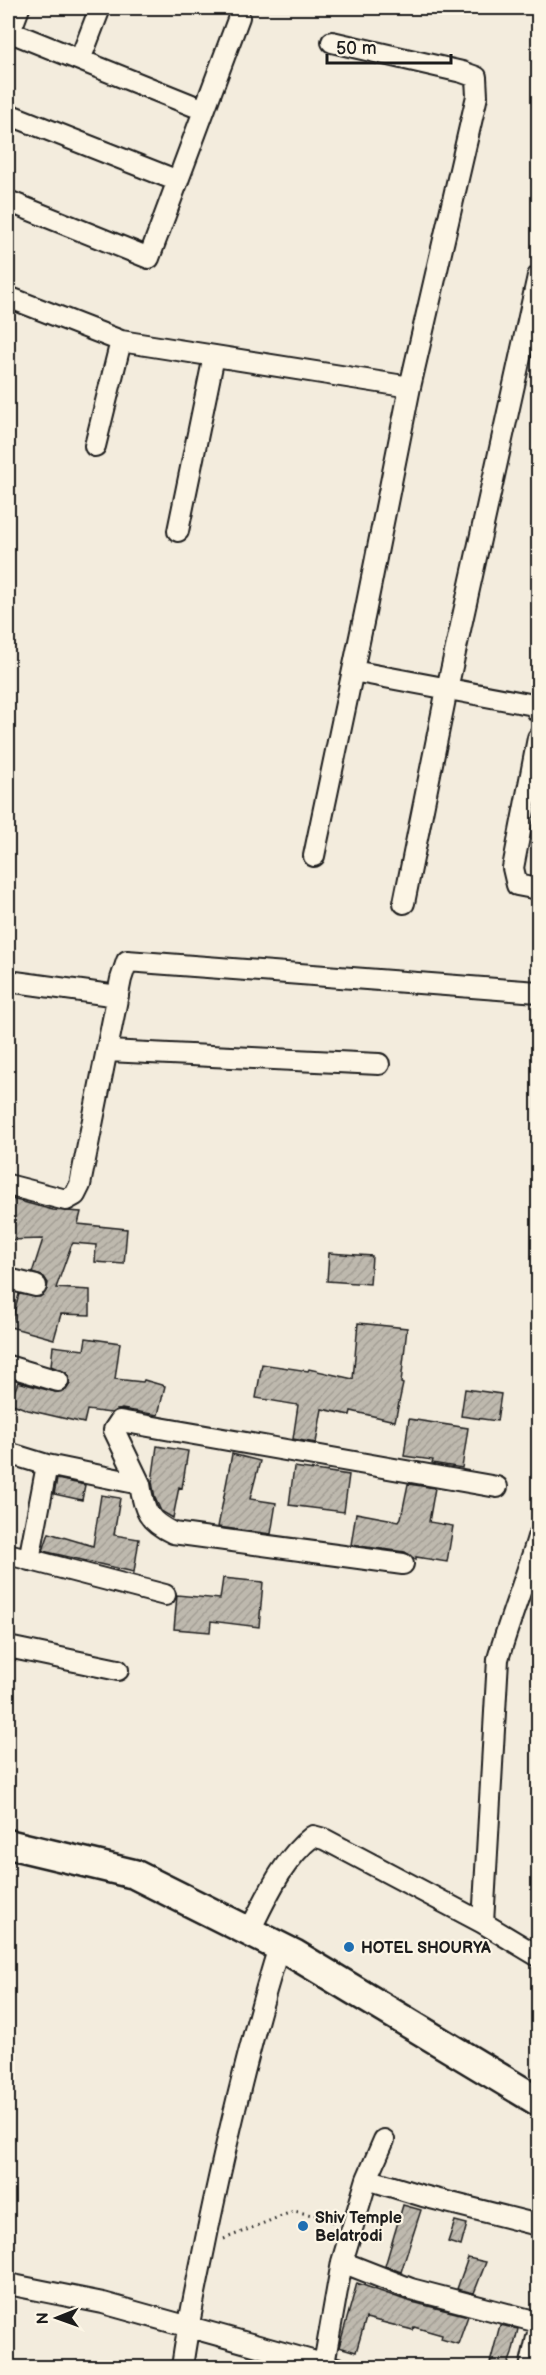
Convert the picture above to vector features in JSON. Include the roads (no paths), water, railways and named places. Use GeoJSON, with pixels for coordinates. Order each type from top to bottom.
{"type":"FeatureCollection","features":[{"type":"Feature","properties":{"kind":"street"},"geometry":{"type":"LineString","coordinates":[[19,8],[9,31],[204,110]]}},
{"type":"Feature","properties":{"kind":"street"},"geometry":{"type":"LineString","coordinates":[[80,60],[100,8]]}},
{"type":"Feature","properties":{"kind":"street"},"geometry":{"type":"LineString","coordinates":[[8,201],[149,258],[239,17]]}},
{"type":"Feature","properties":{"kind":"street"},"geometry":{"type":"LineString","coordinates":[[314,856],[410,387],[477,96],[476,77],[332,42]]}},
{"type":"Feature","properties":{"kind":"street"},"geometry":{"type":"LineString","coordinates":[[8,114],[178,181]]}},
{"type":"Feature","properties":{"kind":"street"},"geometry":{"type":"LineString","coordinates":[[404,903],[447,689],[538,276]]}},
{"type":"Feature","properties":{"kind":"street"},"geometry":{"type":"LineString","coordinates":[[8,297],[121,341],[410,387]]}},
{"type":"Feature","properties":{"kind":"street"},"geometry":{"type":"LineString","coordinates":[[95,446],[121,341]]}},
{"type":"Feature","properties":{"kind":"street"},"geometry":{"type":"LineString","coordinates":[[178,531],[214,356]]}},
{"type":"Feature","properties":{"kind":"street"},"geometry":{"type":"LineString","coordinates":[[353,671],[534,705],[538,712]]}},
{"type":"Feature","properties":{"kind":"street"},"geometry":{"type":"LineString","coordinates":[[538,738],[513,868],[517,885],[538,889]]}},
{"type":"Feature","properties":{"kind":"street"},"geometry":{"type":"LineString","coordinates":[[8,1185],[66,1200],[75,1195],[80,1185],[127,961],[538,992]]}},
{"type":"Feature","properties":{"kind":"street"},"geometry":{"type":"LineString","coordinates":[[8,981],[118,996]]}},
{"type":"Feature","properties":{"kind":"street"},"geometry":{"type":"LineString","coordinates":[[108,1051],[379,1064]]}},
{"type":"Feature","properties":{"kind":"street"},"geometry":{"type":"LineString","coordinates":[[8,1279],[36,1286]]}},
{"type":"Feature","properties":{"kind":"street"},"geometry":{"type":"LineString","coordinates":[[8,1366],[58,1381]]}},
{"type":"Feature","properties":{"kind":"street"},"geometry":{"type":"LineString","coordinates":[[403,1564],[173,1533],[160,1527],[146,1513],[140,1484],[114,1430],[120,1421],[497,1487]]}},
{"type":"Feature","properties":{"kind":"street"},"geometry":{"type":"LineString","coordinates":[[8,1453],[47,1465],[140,1484]]}},
{"type":"Feature","properties":{"kind":"street"},"geometry":{"type":"LineString","coordinates":[[29,1560],[47,1465]]}},
{"type":"Feature","properties":{"kind":"street"},"geometry":{"type":"LineString","coordinates":[[483,1923],[498,1659],[505,1633],[522,1592],[538,1537]]}},
{"type":"Feature","properties":{"kind":"street"},"geometry":{"type":"LineString","coordinates":[[8,1554],[165,1595]]}},
{"type":"Feature","properties":{"kind":"street"},"geometry":{"type":"LineString","coordinates":[[8,1647],[118,1670]]}},
{"type":"Feature","properties":{"kind":"street"},"geometry":{"type":"LineString","coordinates":[[249,1932],[282,1869],[300,1846],[313,1836],[324,1839],[483,1923],[538,1956]]}},
{"type":"Feature","properties":{"kind":"street"},"geometry":{"type":"LineString","coordinates":[[8,1844],[134,1874],[279,1947],[538,2101]]}},
{"type":"Feature","properties":{"kind":"street"},"geometry":{"type":"LineString","coordinates":[[182,2367],[187,2327],[254,2030],[279,1947]]}},
{"type":"Feature","properties":{"kind":"street"},"geometry":{"type":"LineString","coordinates":[[8,2284],[103,2303],[331,2366],[342,2262],[367,2179],[384,2140]]}},
{"type":"Feature","properties":{"kind":"street"},"geometry":{"type":"LineString","coordinates":[[367,2179],[423,2196],[538,2225]]}},
{"type":"Feature","properties":{"kind":"street"},"geometry":{"type":"LineString","coordinates":[[342,2262],[411,2289],[538,2322]]}},
{"type":"Feature","properties":{"kind":"street"},"geometry":{"type":"LineString","coordinates":[[530,2367],[538,2333]]}},
{"type":"Feature","properties":{"kind":"place","name":"HOTEL SHOURYA"},"geometry":{"type":"Point","coordinates":[349,1947]}},
{"type":"Feature","properties":{"kind":"place","name":"Shiv Temple Belatrodi"},"geometry":{"type":"Point","coordinates":[303,2226]}}]}
